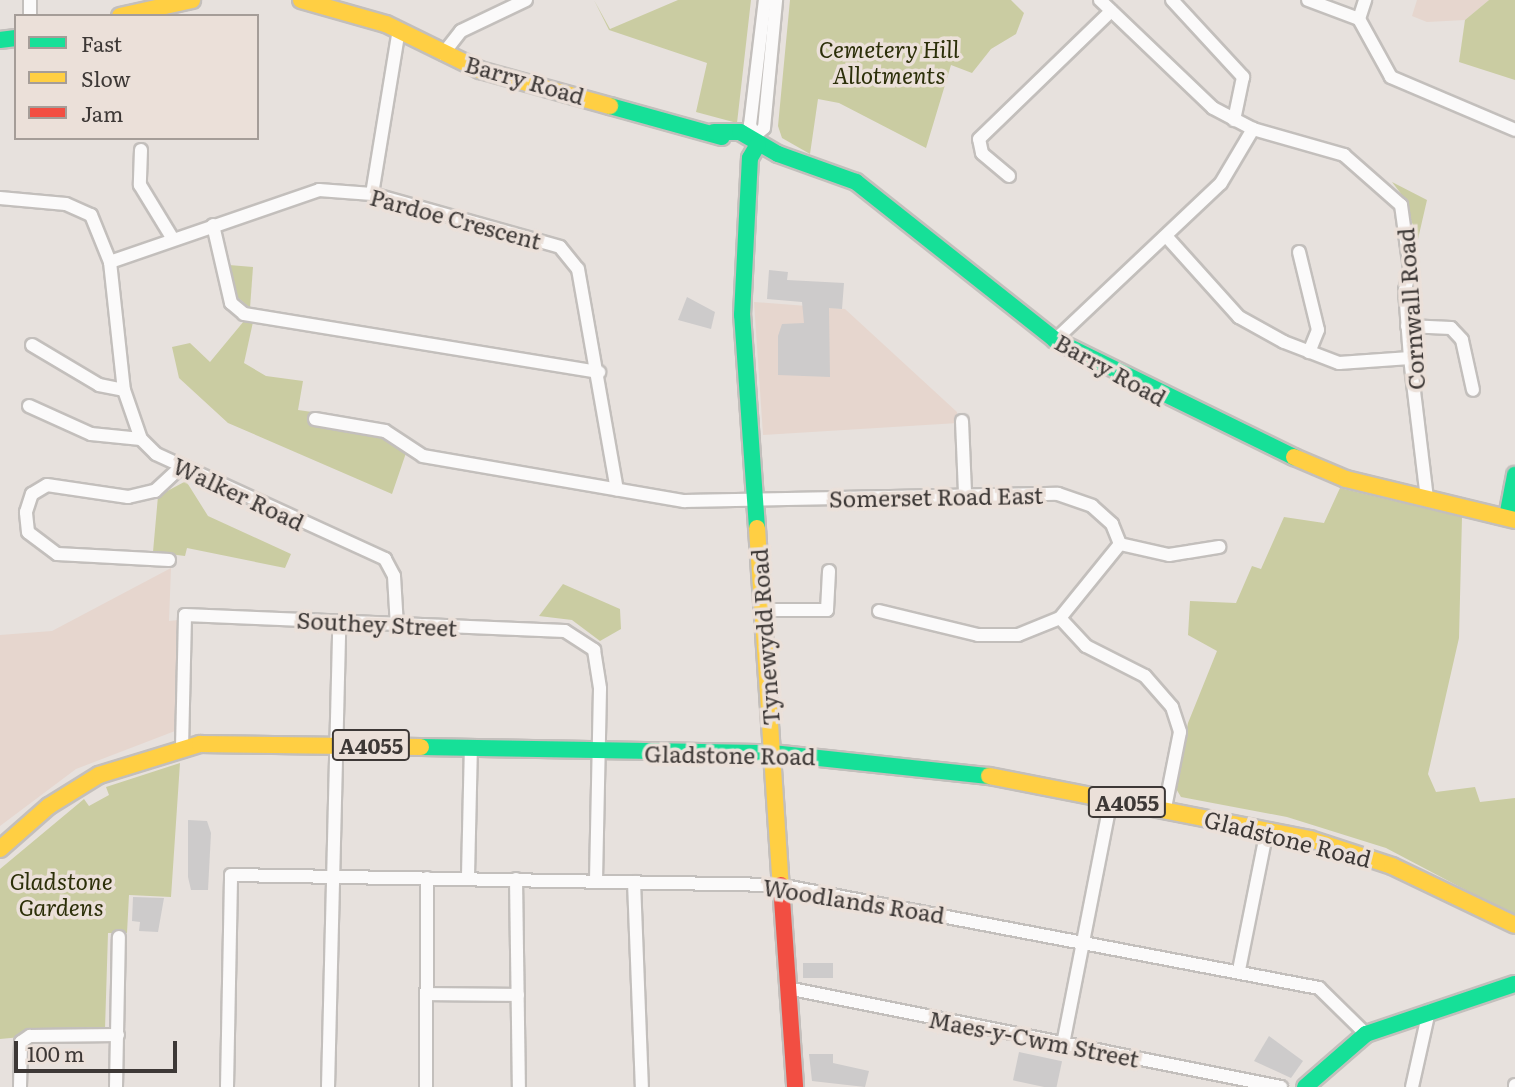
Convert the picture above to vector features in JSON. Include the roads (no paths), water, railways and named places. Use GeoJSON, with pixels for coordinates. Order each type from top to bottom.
{"type":"FeatureCollection","features":[{"type":"Feature","properties":{"kind":"street"},"geometry":{"type":"LineString","coordinates":[[129,14],[192,0]]}},
{"type":"Feature","properties":{"kind":"street","name":"Barry Road"},"geometry":{"type":"LineString","coordinates":[[301,0],[399,30],[480,70],[714,132],[734,131],[755,142],[856,181],[1055,340],[1254,443],[1346,479],[1511,519]]}},
{"type":"Feature","properties":{"kind":"street"},"geometry":{"type":"LineString","coordinates":[[443,54],[461,31],[526,0]]}},
{"type":"Feature","properties":{"kind":"street"},"geometry":{"type":"LineString","coordinates":[[755,142],[750,125],[765,0]]}},
{"type":"Feature","properties":{"kind":"street"},"geometry":{"type":"LineString","coordinates":[[755,142],[764,128],[776,0]]}},
{"type":"Feature","properties":{"kind":"street","name":"Cornwall Road"},"geometry":{"type":"LineString","coordinates":[[1100,0],[1191,93],[1253,129],[1344,155],[1401,205],[1410,269],[1407,326],[1427,499]]}},
{"type":"Feature","properties":{"kind":"street"},"geometry":{"type":"LineString","coordinates":[[1171,0],[1243,77],[1234,120]]}},
{"type":"Feature","properties":{"kind":"street"},"geometry":{"type":"LineString","coordinates":[[1308,0],[1359,19],[1391,77],[1515,130]]}},
{"type":"Feature","properties":{"kind":"street"},"geometry":{"type":"LineString","coordinates":[[1359,19],[1365,0]]}},
{"type":"Feature","properties":{"kind":"street"},"geometry":{"type":"LineString","coordinates":[[1009,176],[982,153],[979,139],[1111,11]]}},
{"type":"Feature","properties":{"kind":"street"},"geometry":{"type":"LineString","coordinates":[[372,194],[399,30]]}},
{"type":"Feature","properties":{"kind":"street"},"geometry":{"type":"LineString","coordinates":[[1055,340],[1222,183],[1253,129]]}},
{"type":"Feature","properties":{"kind":"street","name":"Tynewydd Road"},"geometry":{"type":"LineString","coordinates":[[755,142],[750,158],[751,187],[742,295],[779,885],[796,1087]]}},
{"type":"Feature","properties":{"kind":"street"},"geometry":{"type":"LineString","coordinates":[[141,150],[140,185],[173,239]]}},
{"type":"Feature","properties":{"kind":"street","name":"Pardoe Crescent"},"geometry":{"type":"LineString","coordinates":[[110,262],[307,192],[372,194],[569,253],[579,269],[599,372],[617,490]]}},
{"type":"Feature","properties":{"kind":"street"},"geometry":{"type":"LineString","coordinates":[[0,198],[80,208],[91,215],[110,262],[124,390],[141,439],[91,434],[29,406]]}},
{"type":"Feature","properties":{"kind":"street"},"geometry":{"type":"LineString","coordinates":[[213,225],[231,303],[244,314],[599,372]]}},
{"type":"Feature","properties":{"kind":"street"},"geometry":{"type":"LineString","coordinates":[[1166,236],[1239,317],[1309,352],[1359,366],[1410,358]]}},
{"type":"Feature","properties":{"kind":"street"},"geometry":{"type":"LineString","coordinates":[[1299,252],[1318,330],[1309,352]]}},
{"type":"Feature","properties":{"kind":"street"},"geometry":{"type":"LineString","coordinates":[[1407,326],[1451,328],[1462,340],[1473,390]]}},
{"type":"Feature","properties":{"kind":"street"},"geometry":{"type":"LineString","coordinates":[[32,345],[99,385],[124,390]]}},
{"type":"Feature","properties":{"kind":"street","name":"Somerset Road East"},"geometry":{"type":"LineString","coordinates":[[315,419],[385,431],[423,456],[684,501],[965,492],[1058,494],[1092,506],[1112,524],[1121,544]]}},
{"type":"Feature","properties":{"kind":"street"},"geometry":{"type":"LineString","coordinates":[[962,421],[965,492]]}},
{"type":"Feature","properties":{"kind":"street","name":"Walker Road"},"geometry":{"type":"LineString","coordinates":[[141,439],[181,467],[385,559],[394,576],[397,626]]}},
{"type":"Feature","properties":{"kind":"street"},"geometry":{"type":"LineString","coordinates":[[169,559],[131,562],[40,547],[28,532],[32,494],[47,485],[128,497],[155,491],[181,467]]}},
{"type":"Feature","properties":{"kind":"street"},"geometry":{"type":"LineString","coordinates":[[1511,519],[1515,475]]}},
{"type":"Feature","properties":{"kind":"street"},"geometry":{"type":"LineString","coordinates":[[879,611],[978,635],[1018,635],[1060,618],[1121,544],[1169,555],[1219,547]]}},
{"type":"Feature","properties":{"kind":"street"},"geometry":{"type":"LineString","coordinates":[[762,610],[827,610],[829,571]]}},
{"type":"Feature","properties":{"kind":"street","name":"Southey Street"},"geometry":{"type":"LineString","coordinates":[[182,748],[185,615],[565,631],[594,650],[599,751]]}},
{"type":"Feature","properties":{"kind":"street"},"geometry":{"type":"LineString","coordinates":[[1060,618],[1086,646],[1145,676],[1172,707],[1180,732],[1165,808]]}},
{"type":"Feature","properties":{"kind":"street"},"geometry":{"type":"LineString","coordinates":[[328,1087],[339,622]]}},
{"type":"Feature","properties":{"kind":"street","name":"Gladstone Road"},"geometry":{"type":"LineString","coordinates":[[0,849],[78,787],[134,760],[182,748],[335,744],[772,753],[887,760],[1165,808],[1266,830],[1375,859],[1515,925]]}},
{"type":"Feature","properties":{"kind":"street"},"geometry":{"type":"LineString","coordinates":[[468,876],[471,748]]}},
{"type":"Feature","properties":{"kind":"street"},"geometry":{"type":"LineString","coordinates":[[596,879],[599,751]]}},
{"type":"Feature","properties":{"kind":"street"},"geometry":{"type":"LineString","coordinates":[[1062,1044],[1111,800]]}},
{"type":"Feature","properties":{"kind":"street"},"geometry":{"type":"LineString","coordinates":[[1239,970],[1266,830]]}},
{"type":"Feature","properties":{"kind":"street","name":"Woodlands Road"},"geometry":{"type":"LineString","coordinates":[[227,1087],[231,874],[427,878],[468,876],[779,885],[1239,970],[1319,988],[1366,1034]]}},
{"type":"Feature","properties":{"kind":"street"},"geometry":{"type":"LineString","coordinates":[[426,1087],[427,878]]}},
{"type":"Feature","properties":{"kind":"street"},"geometry":{"type":"LineString","coordinates":[[516,879],[519,1087]]}},
{"type":"Feature","properties":{"kind":"street"},"geometry":{"type":"LineString","coordinates":[[634,882],[642,1087]]}},
{"type":"Feature","properties":{"kind":"street","name":"Gladstone Road"},"geometry":{"type":"LineString","coordinates":[[1469,904],[1515,937]]}},
{"type":"Feature","properties":{"kind":"street"},"geometry":{"type":"LineString","coordinates":[[116,1087],[119,937]]}},
{"type":"Feature","properties":{"kind":"street"},"geometry":{"type":"LineString","coordinates":[[1305,1087],[1366,1034],[1429,1011],[1507,996],[1515,984]]}},
{"type":"Feature","properties":{"kind":"street","name":"Maes-y-Cwm Street"},"geometry":{"type":"LineString","coordinates":[[788,988],[1281,1087]]}},
{"type":"Feature","properties":{"kind":"street"},"geometry":{"type":"LineString","coordinates":[[427,994],[519,996]]}},
{"type":"Feature","properties":{"kind":"street"},"geometry":{"type":"LineString","coordinates":[[1412,1087],[1429,1011]]}},
{"type":"Feature","properties":{"kind":"street"},"geometry":{"type":"LineString","coordinates":[[20,1087],[21,1042],[64,1033],[118,1035]]}},
{"type":"Feature","properties":{"kind":"park label","name":"Cemetery Hill Allotments"},"geometry":{"type":"Point","coordinates":[889,61]}},
{"type":"Feature","properties":{"kind":"park label","name":"Gladstone Gardens"},"geometry":{"type":"Point","coordinates":[61,893]}}]}
